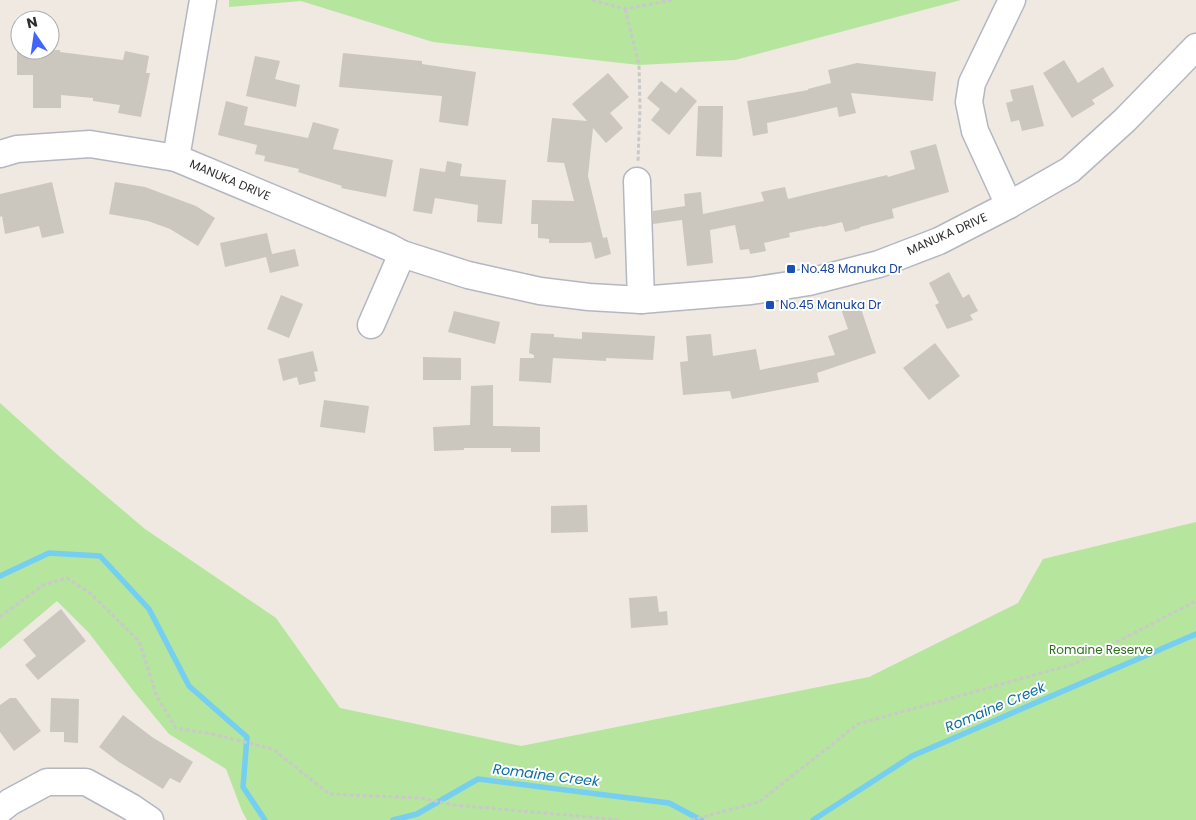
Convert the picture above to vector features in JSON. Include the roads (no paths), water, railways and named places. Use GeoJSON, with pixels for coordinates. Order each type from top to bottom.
{"type":"FeatureCollection","features":[{"type":"Feature","properties":{"kind":"street","name":"MANUKA DRIVE"},"geometry":{"type":"LineString","coordinates":[[203,0],[176,158],[402,254],[468,275],[540,291],[589,298],[641,300],[751,291],[809,282],[879,264],[939,241],[1009,205],[1070,170],[1125,120],[1196,47]]}},
{"type":"Feature","properties":{"kind":"street"},"geometry":{"type":"LineString","coordinates":[[1009,205],[975,131],[969,102],[972,83],[1012,0]]}},
{"type":"Feature","properties":{"kind":"street"},"geometry":{"type":"LineString","coordinates":[[0,154],[17,149],[90,144],[176,158]]}},
{"type":"Feature","properties":{"kind":"street"},"geometry":{"type":"LineString","coordinates":[[637,181],[641,300]]}},
{"type":"Feature","properties":{"kind":"street"},"geometry":{"type":"LineString","coordinates":[[370,325],[402,254]]}},
{"type":"Feature","properties":{"kind":"street"},"geometry":{"type":"LineString","coordinates":[[0,810],[10,802],[47,782],[86,782],[150,820]]}},
{"type":"Feature","properties":{"kind":"waterway","name":"Romaine Creek"},"geometry":{"type":"LineString","coordinates":[[0,576],[49,553],[100,556],[149,609],[189,686],[247,737],[243,787],[265,820]]}},
{"type":"Feature","properties":{"kind":"waterway","name":"Romaine Creek"},"geometry":{"type":"LineString","coordinates":[[813,820],[912,756],[1196,634]]}},
{"type":"Feature","properties":{"kind":"waterway","name":"Romaine Creek"},"geometry":{"type":"LineString","coordinates":[[393,820],[417,814],[478,779],[669,803],[701,820]]}},
{"type":"Feature","properties":{"kind":"place","name":"No.48 Manuka Dr"},"geometry":{"type":"Point","coordinates":[791,269]}},
{"type":"Feature","properties":{"kind":"place","name":"No.45 Manuka Dr"},"geometry":{"type":"Point","coordinates":[770,305]}},
{"type":"Feature","properties":{"kind":"park label","name":"Romaine Reserve"},"geometry":{"type":"Point","coordinates":[1101,650]}}]}
